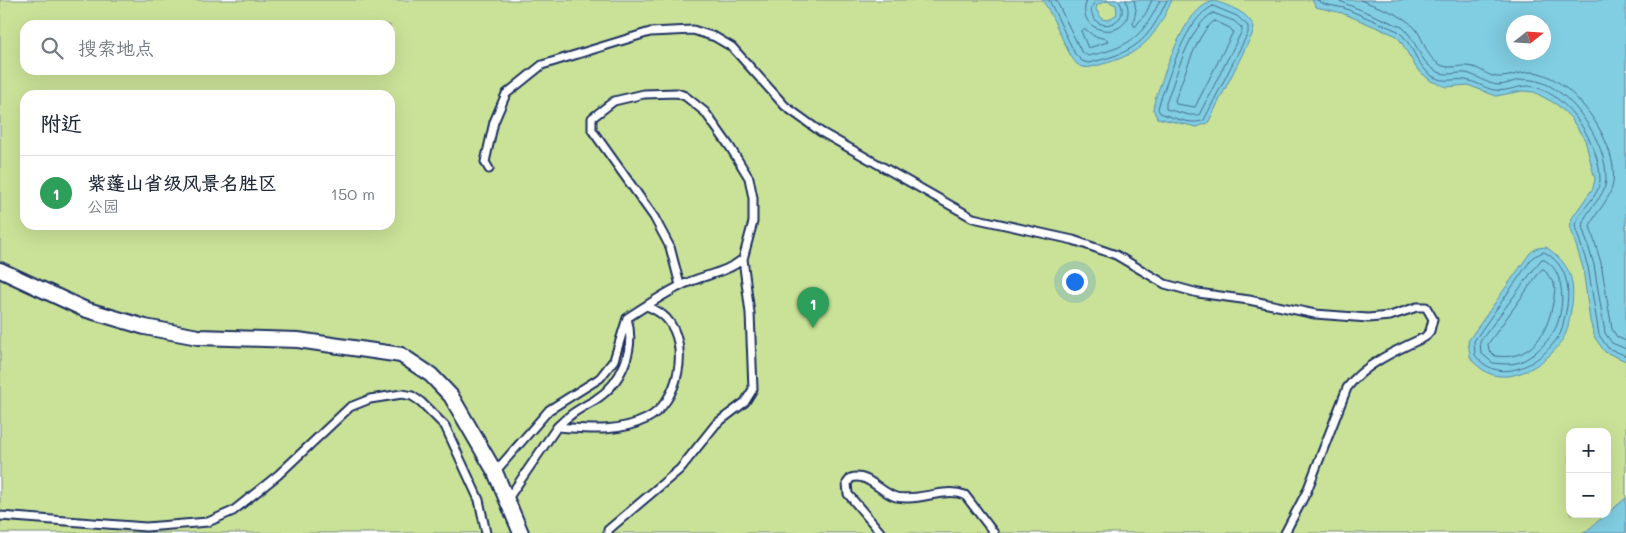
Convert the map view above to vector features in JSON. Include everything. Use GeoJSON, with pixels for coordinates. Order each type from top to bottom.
{"type":"FeatureCollection","features":[{"type":"Feature","properties":{"kind":"street"},"geometry":{"type":"LineString","coordinates":[[0,270],[84,309],[144,327],[198,337],[298,340],[401,355],[431,375],[451,396],[495,472],[521,533]]}},
{"type":"Feature","properties":{"kind":"lane"},"geometry":{"type":"LineString","coordinates":[[489,169],[485,162],[494,122],[506,94],[535,70],[542,66],[650,32],[693,30],[715,37],[732,47],[785,106],[821,132],[973,218],[1073,240],[1116,255],[1165,284],[1198,292],[1249,300],[1307,313],[1368,318],[1390,316],[1417,307],[1426,307],[1433,319],[1430,330],[1425,336],[1373,365],[1359,375],[1347,388],[1307,491],[1285,533]]}},
{"type":"Feature","properties":{"kind":"lane"},"geometry":{"type":"LineString","coordinates":[[608,533],[608,530],[634,506],[680,469],[716,424],[745,402],[753,388],[750,313],[744,259],[753,222],[751,187],[740,162],[705,112],[693,101],[677,93],[644,94],[614,101],[592,118],[592,130],[654,217],[670,248],[680,285]]}},
{"type":"Feature","properties":{"kind":"lane"},"geometry":{"type":"LineString","coordinates":[[495,472],[549,410],[600,378],[614,360],[627,318],[680,285],[718,273],[735,266],[744,259]]}},
{"type":"Feature","properties":{"kind":"lane"},"geometry":{"type":"LineString","coordinates":[[557,427],[612,430],[649,418],[663,404],[675,385],[680,364],[677,339],[667,319],[647,306]]}},
{"type":"Feature","properties":{"kind":"lane"},"geometry":{"type":"LineString","coordinates":[[507,500],[557,427],[572,412],[595,400],[606,391],[620,373],[631,346],[627,318]]}},
{"type":"Feature","properties":{"kind":"lane"},"geometry":{"type":"LineString","coordinates":[[0,516],[146,527],[214,520],[233,511],[263,487],[350,407],[370,399],[402,394],[412,396],[421,402],[445,426],[479,500],[486,533]]}},
{"type":"Feature","properties":{"kind":"lane"},"geometry":{"type":"LineString","coordinates":[[881,533],[848,494],[847,483],[851,478],[862,477],[895,496],[920,497],[950,492],[965,495],[994,533]]}},
{"type":"Feature","properties":{"kind":"green space"},"geometry":{"type":"Polygon","coordinates":[[[0,0],[1626,0],[1626,533],[0,533],[0,0]]]}},
{"type":"Feature","properties":{"kind":"water"},"geometry":{"type":"Polygon","coordinates":[[[1042,0],[1172,0],[1153,35],[1145,43],[1126,56],[1088,68],[1080,66],[1073,59],[1042,0]],[[1107,1],[1097,5],[1096,9],[1102,19],[1108,20],[1117,14],[1116,5],[1107,1]]]}},
{"type":"Feature","properties":{"kind":"water"},"geometry":{"type":"Polygon","coordinates":[[[1312,0],[1626,0],[1626,361],[1605,352],[1595,338],[1590,321],[1583,268],[1570,226],[1572,218],[1593,188],[1595,179],[1585,140],[1570,117],[1556,104],[1534,92],[1522,91],[1496,96],[1468,85],[1446,87],[1431,81],[1417,69],[1395,35],[1342,13],[1316,7],[1312,0]]]}},
{"type":"Feature","properties":{"kind":"water"},"geometry":{"type":"Polygon","coordinates":[[[1214,1],[1232,7],[1248,18],[1254,28],[1252,35],[1208,123],[1197,127],[1157,118],[1153,109],[1155,99],[1177,42],[1193,15],[1203,6],[1214,1]]]}},
{"type":"Feature","properties":{"kind":"water"},"geometry":{"type":"Polygon","coordinates":[[[1546,247],[1565,265],[1571,279],[1572,305],[1565,335],[1559,345],[1541,363],[1517,374],[1493,375],[1483,370],[1472,360],[1468,341],[1530,253],[1537,248],[1546,247]]]}},
{"type":"Feature","properties":{"kind":"water"},"geometry":{"type":"Polygon","coordinates":[[[1626,498],[1626,533],[1584,533],[1602,518],[1611,518],[1611,510],[1626,498]]]}},
{"type":"Feature","properties":{"kind":"place","name":"紫蓬山省级风景名胜区"},"geometry":{"type":"Point","coordinates":[813,328]}}]}
